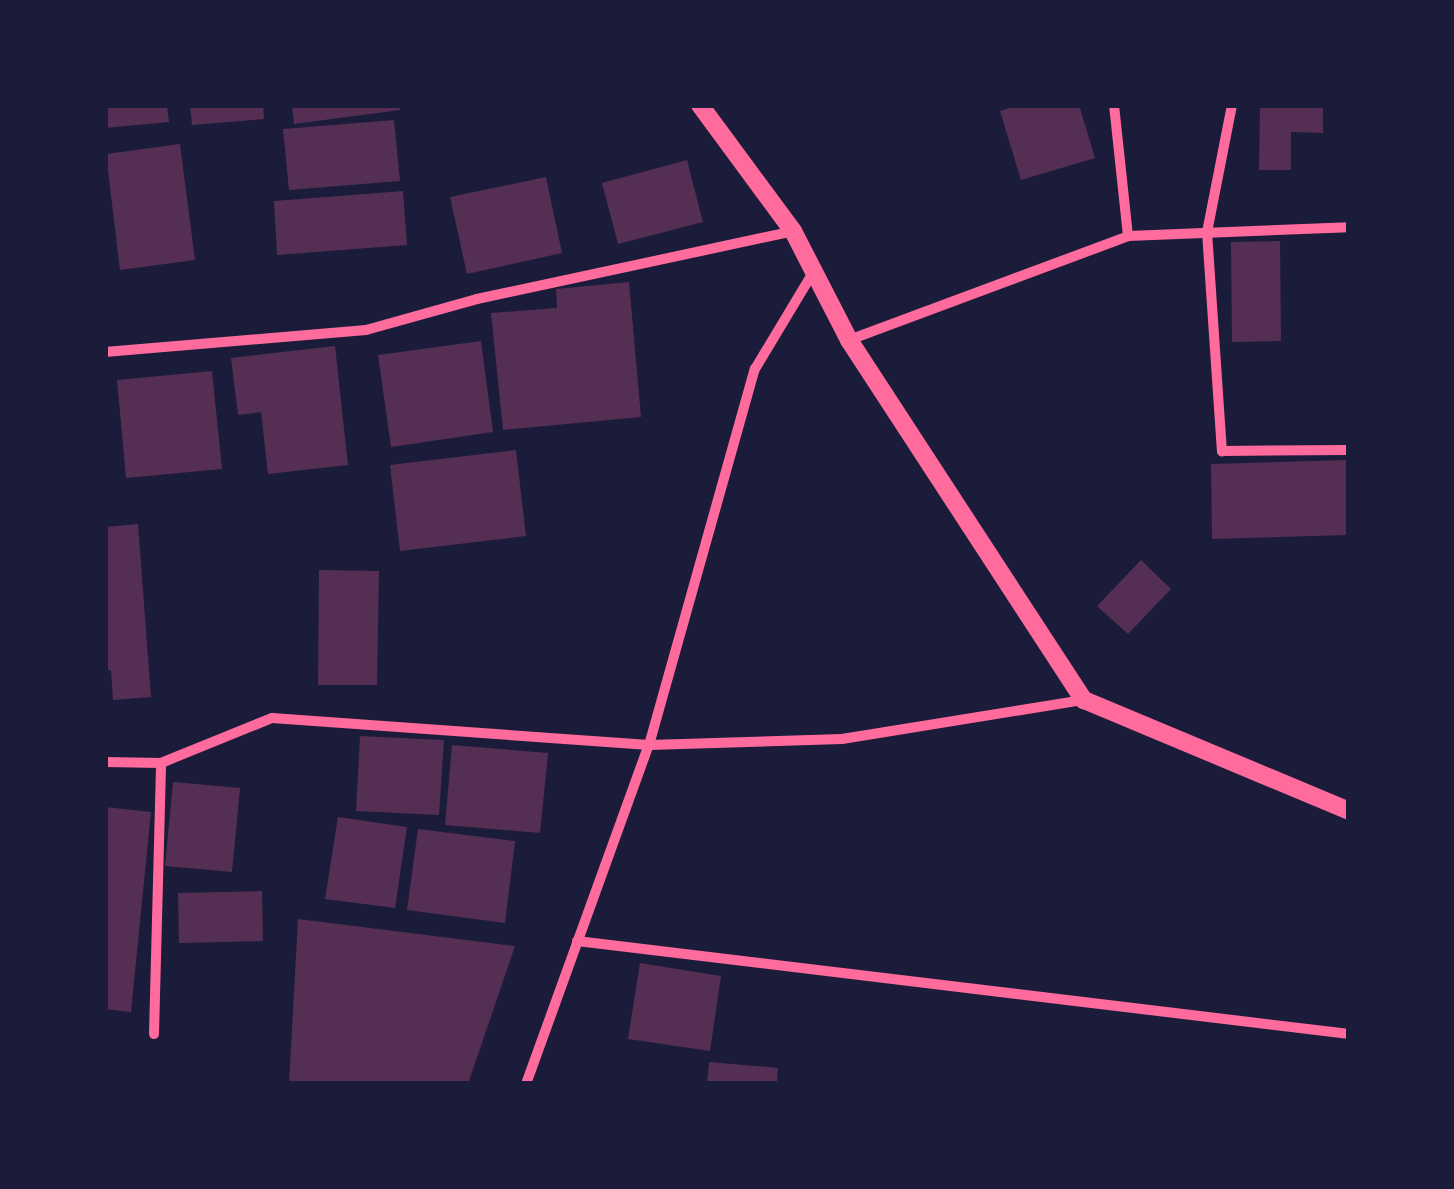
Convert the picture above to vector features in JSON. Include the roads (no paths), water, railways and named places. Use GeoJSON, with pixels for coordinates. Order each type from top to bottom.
{"type":"FeatureCollection","features":[{"type":"Feature","properties":{"kind":"street"},"geometry":{"type":"LineString","coordinates":[[700,105],[793,231],[816,268],[848,340],[1084,700]]}},
{"type":"Feature","properties":{"kind":"street"},"geometry":{"type":"LineString","coordinates":[[1114,105],[1128,236]]}},
{"type":"Feature","properties":{"kind":"street"},"geometry":{"type":"LineString","coordinates":[[1232,105],[1207,232],[1222,451],[1349,450]]}},
{"type":"Feature","properties":{"kind":"street"},"geometry":{"type":"LineString","coordinates":[[848,340],[1128,236],[1349,227]]}},
{"type":"Feature","properties":{"kind":"street"},"geometry":{"type":"LineString","coordinates":[[105,352],[366,330],[478,299],[793,231]]}},
{"type":"Feature","properties":{"kind":"street"},"geometry":{"type":"LineString","coordinates":[[526,1084],[649,745],[755,370],[816,268]]}},
{"type":"Feature","properties":{"kind":"street"},"geometry":{"type":"LineString","coordinates":[[105,762],[161,763],[272,718],[649,745],[842,738],[1084,700],[1349,811]]}},
{"type":"Feature","properties":{"kind":"street"},"geometry":{"type":"LineString","coordinates":[[154,1034],[161,763]]}},
{"type":"Feature","properties":{"kind":"street"},"geometry":{"type":"LineString","coordinates":[[577,941],[1349,1034]]}}]}
